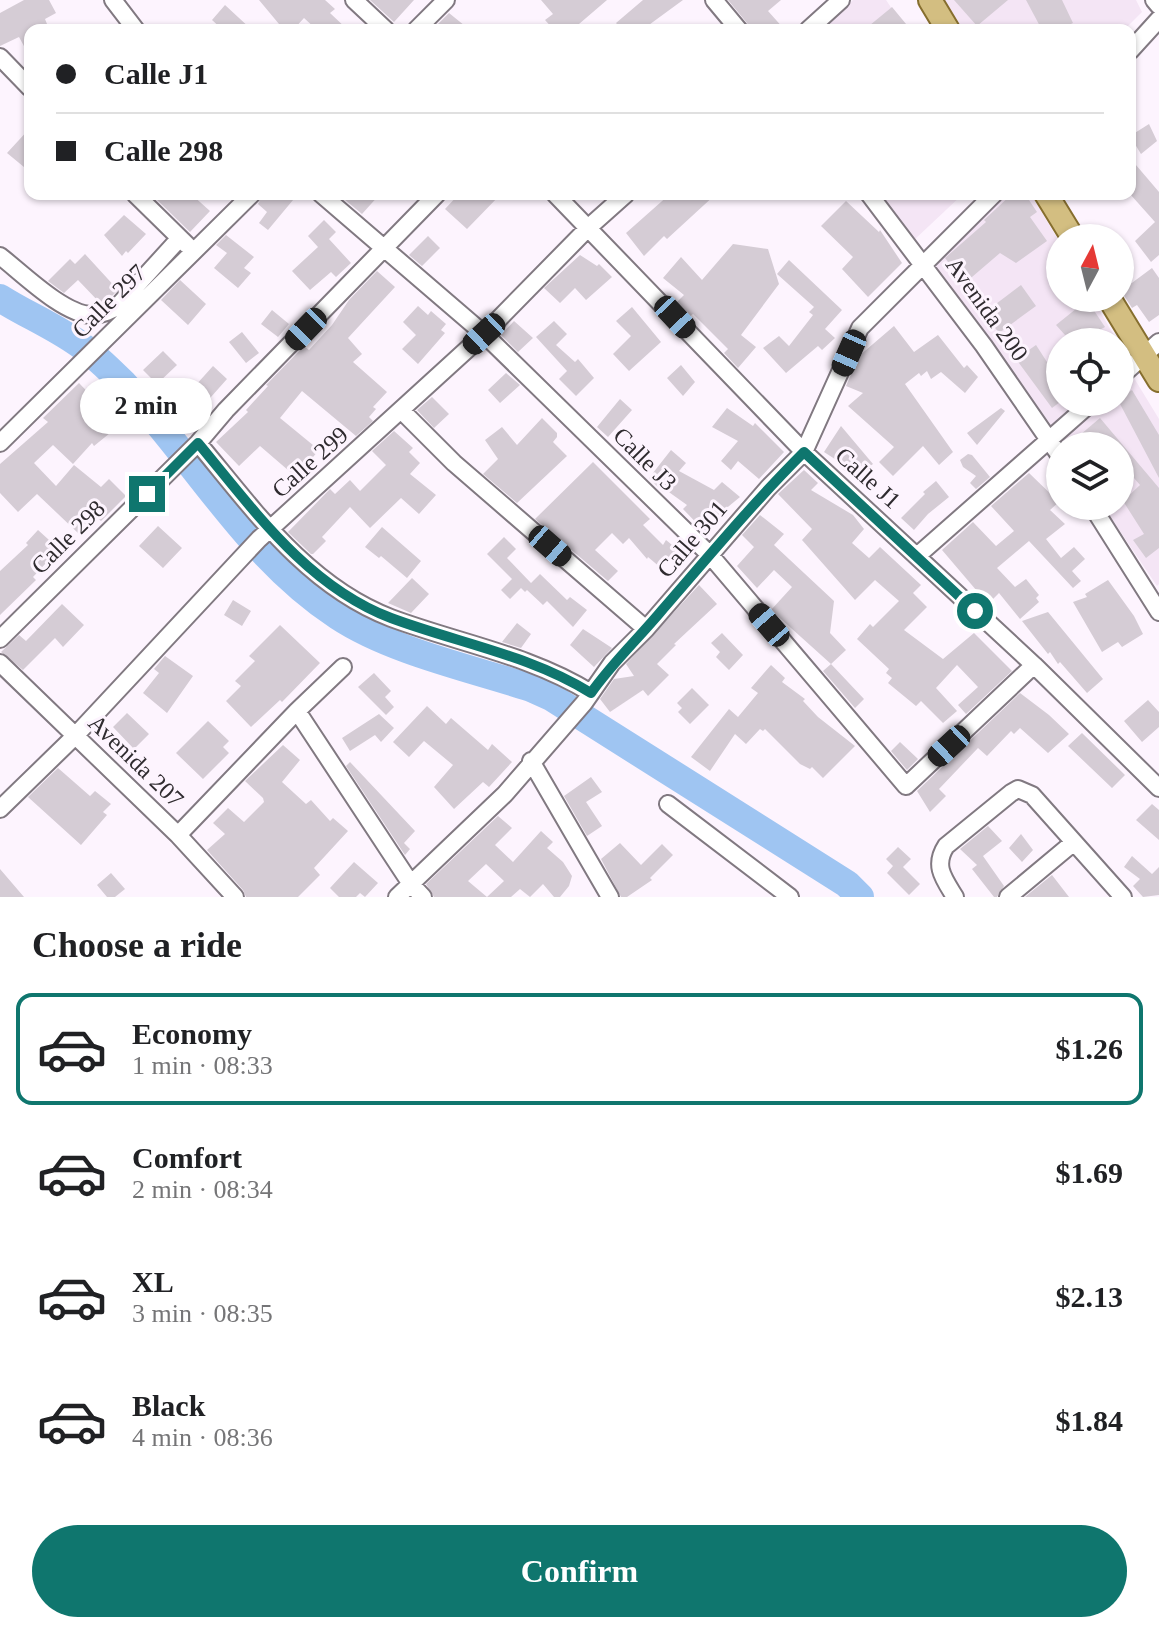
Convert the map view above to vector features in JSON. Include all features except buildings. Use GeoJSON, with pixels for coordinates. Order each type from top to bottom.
{"type":"FeatureCollection","features":[{"type":"Feature","properties":{"kind":"main road"},"geometry":{"type":"LineString","coordinates":[[930,0],[944,24]]}},
{"type":"Feature","properties":{"kind":"main road"},"geometry":{"type":"LineString","coordinates":[[1050,200],[1064,224]]}},
{"type":"Feature","properties":{"kind":"main road"},"geometry":{"type":"LineString","coordinates":[[1121,312],[1152,349],[1159,380]]}},
{"type":"Feature","properties":{"kind":"street"},"geometry":{"type":"LineString","coordinates":[[113,0],[131,24]]}},
{"type":"Feature","properties":{"kind":"street"},"geometry":{"type":"LineString","coordinates":[[354,0],[380,24]]}},
{"type":"Feature","properties":{"kind":"street"},"geometry":{"type":"LineString","coordinates":[[422,24],[446,0]]}},
{"type":"Feature","properties":{"kind":"street"},"geometry":{"type":"LineString","coordinates":[[714,0],[734,24]]}},
{"type":"Feature","properties":{"kind":"street"},"geometry":{"type":"LineString","coordinates":[[815,24],[841,0]]}},
{"type":"Feature","properties":{"kind":"street"},"geometry":{"type":"LineString","coordinates":[[1154,0],[1159,6]]}},
{"type":"Feature","properties":{"kind":"street"},"geometry":{"type":"LineString","coordinates":[[1136,44],[1159,19]]}},
{"type":"Feature","properties":{"kind":"street"},"geometry":{"type":"LineString","coordinates":[[0,57],[24,82]]}},
{"type":"Feature","properties":{"kind":"street"},"geometry":{"type":"LineString","coordinates":[[141,200],[194,251]]}},
{"type":"Feature","properties":{"kind":"street","name":"Calle 297"},"geometry":{"type":"LineString","coordinates":[[3,440],[246,200]]}},
{"type":"Feature","properties":{"kind":"street","name":"Calle J3"},"geometry":{"type":"LineString","coordinates":[[328,200],[484,334],[710,555],[906,786],[1034,665]]}},
{"type":"Feature","properties":{"kind":"street","name":"Calle 298"},"geometry":{"type":"LineString","coordinates":[[0,639],[197,444],[226,410],[431,200]]}},
{"type":"Feature","properties":{"kind":"street","name":"Calle J1"},"geometry":{"type":"LineString","coordinates":[[561,200],[804,452],[1034,665],[1159,788]]}},
{"type":"Feature","properties":{"kind":"street","name":"Calle 299"},"geometry":{"type":"LineString","coordinates":[[0,809],[75,736],[265,534],[484,334],[619,200]]}},
{"type":"Feature","properties":{"kind":"street","name":"Avenida 200"},"geometry":{"type":"LineString","coordinates":[[874,200],[924,263],[1046,434]]}},
{"type":"Feature","properties":{"kind":"street","name":"Calle 301"},"geometry":{"type":"LineString","coordinates":[[397,897],[505,794],[588,698],[612,663],[804,452],[860,328],[988,200]]}},
{"type":"Feature","properties":{"kind":"street"},"geometry":{"type":"LineString","coordinates":[[0,256],[65,305],[91,315],[117,307],[179,239]]}},
{"type":"Feature","properties":{"kind":"street"},"geometry":{"type":"LineString","coordinates":[[1134,365],[1152,349]]}},
{"type":"Feature","properties":{"kind":"street"},"geometry":{"type":"LineString","coordinates":[[402,411],[454,463],[646,629]]}},
{"type":"Feature","properties":{"kind":"street"},"geometry":{"type":"LineString","coordinates":[[1059,432],[1077,416]]}},
{"type":"Feature","properties":{"kind":"street"},"geometry":{"type":"LineString","coordinates":[[917,556],[1046,443]]}},
{"type":"Feature","properties":{"kind":"street"},"geometry":{"type":"LineString","coordinates":[[197,444],[265,534],[351,598],[390,618],[466,641],[567,678],[588,698]]}},
{"type":"Feature","properties":{"kind":"street"},"geometry":{"type":"LineString","coordinates":[[1101,520],[1159,612]]}},
{"type":"Feature","properties":{"kind":"street","name":"Avenida 207"},"geometry":{"type":"LineString","coordinates":[[0,663],[178,835],[235,897]]}},
{"type":"Feature","properties":{"kind":"street"},"geometry":{"type":"LineString","coordinates":[[178,835],[343,667]]}},
{"type":"Feature","properties":{"kind":"street"},"geometry":{"type":"LineString","coordinates":[[297,711],[411,884],[423,897]]}},
{"type":"Feature","properties":{"kind":"street"},"geometry":{"type":"LineString","coordinates":[[531,761],[610,897]]}},
{"type":"Feature","properties":{"kind":"street"},"geometry":{"type":"LineString","coordinates":[[955,897],[940,871],[941,854],[957,837],[1018,789],[1032,795],[1123,897]]}},
{"type":"Feature","properties":{"kind":"street"},"geometry":{"type":"LineString","coordinates":[[668,804],[790,897]]}},
{"type":"Feature","properties":{"kind":"street"},"geometry":{"type":"LineString","coordinates":[[1008,897],[1074,842]]}},
{"type":"Feature","properties":{"kind":"shaded area"},"geometry":{"type":"Polygon","coordinates":[[[853,0],[886,0],[902,24],[827,24],[853,0]]]}},
{"type":"Feature","properties":{"kind":"shaded area"},"geometry":{"type":"Polygon","coordinates":[[[943,0],[1136,0],[1142,12],[1130,24],[960,24],[943,0]]]}},
{"type":"Feature","properties":{"kind":"shaded area"},"geometry":{"type":"Polygon","coordinates":[[[880,200],[957,200],[913,241],[880,200]]]}},
{"type":"Feature","properties":{"kind":"shaded area"},"geometry":{"type":"Polygon","coordinates":[[[996,200],[1035,200],[1049,224],[1046,224],[1046,312],[1100,312],[1110,328],[1046,328],[1046,416],[1064,416],[1052,426],[925,258],[996,200]]]}},
{"type":"Feature","properties":{"kind":"shaded area"},"geometry":{"type":"Polygon","coordinates":[[[1134,378],[1159,419],[1157,586],[1112,520],[1134,520],[1134,432],[1070,432],[1088,416],[1134,416],[1134,378]]]}},
{"type":"Feature","properties":{"kind":"waterway"},"geometry":{"type":"LineString","coordinates":[[0,298],[69,338],[108,368],[150,414],[250,537],[277,566],[338,616],[406,649],[551,697],[847,884],[860,897]]}},
{"type":"Feature","properties":{"kind":"route"},"geometry":{"type":"LineString","coordinates":[[147,494],[198,443],[271,530],[304,564],[351,598],[390,618],[466,641],[567,678],[591,693],[612,663],[804,452],[975,611]]}}]}
